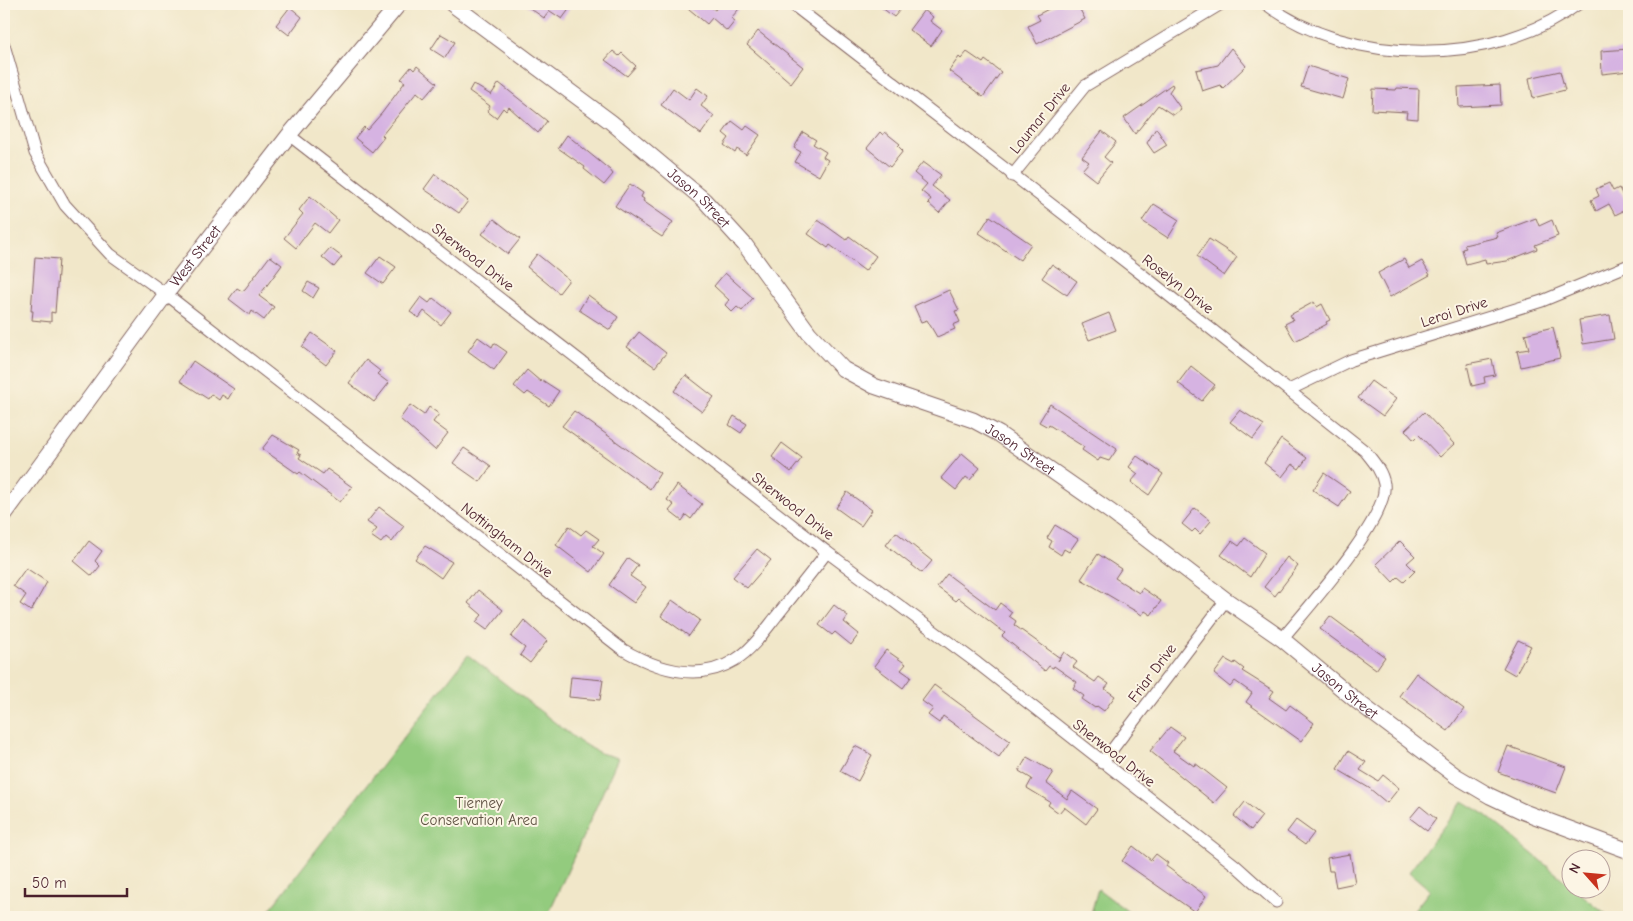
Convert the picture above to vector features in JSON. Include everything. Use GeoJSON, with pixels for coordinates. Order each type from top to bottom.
{"type":"FeatureCollection","features":[{"type":"Feature","properties":{"kind":"street","name":"West Street"},"geometry":{"type":"LineString","coordinates":[[4,514],[166,294],[290,135],[399,4]]}},
{"type":"Feature","properties":{"kind":"street","name":"Jason Street"},"geometry":{"type":"LineString","coordinates":[[452,4],[611,122],[704,200],[745,245],[809,333],[842,369],[874,386],[974,420],[999,434],[1111,512],[1226,600],[1282,639],[1358,702],[1456,776],[1524,812],[1629,851]]}},
{"type":"Feature","properties":{"kind":"street","name":"Roselyn Drive"},"geometry":{"type":"LineString","coordinates":[[792,4],[1289,390],[1365,451],[1379,469],[1385,485],[1380,509],[1363,537],[1282,639]]}},
{"type":"Feature","properties":{"kind":"street","name":"Loumar Drive"},"geometry":{"type":"LineString","coordinates":[[1012,176],[1085,86],[1221,4]]}},
{"type":"Feature","properties":{"kind":"street"},"geometry":{"type":"LineString","coordinates":[[1266,4],[1287,19],[1332,38],[1393,51],[1450,49],[1506,39],[1558,19],[1578,4]]}},
{"type":"Feature","properties":{"kind":"street","name":"Nottingham Drive"},"geometry":{"type":"LineString","coordinates":[[4,45],[35,153],[65,205],[110,254],[166,294],[622,649],[642,661],[681,672],[721,667],[736,660],[764,632],[827,552]]}},
{"type":"Feature","properties":{"kind":"street","name":"Sherwood Drive"},"geometry":{"type":"LineString","coordinates":[[290,135],[827,552],[976,663],[1235,865],[1276,902]]}},
{"type":"Feature","properties":{"kind":"street","name":"Leroi Drive"},"geometry":{"type":"LineString","coordinates":[[1289,390],[1351,360],[1542,301],[1629,265]]}},
{"type":"Feature","properties":{"kind":"street","name":"Friar Drive"},"geometry":{"type":"LineString","coordinates":[[1102,763],[1226,600]]}},
{"type":"Feature","properties":{"kind":"green space","name":"Tierney Conservation Area"},"geometry":{"type":"Polygon","coordinates":[[[468,655],[580,742],[600,753],[618,758],[547,917],[264,917],[468,655]]]}},
{"type":"Feature","properties":{"kind":"green space"},"geometry":{"type":"Polygon","coordinates":[[[1463,801],[1483,813],[1560,877],[1560,898],[1586,898],[1610,917],[1409,917],[1430,890],[1409,872],[1463,801]]]}},
{"type":"Feature","properties":{"kind":"green space"},"geometry":{"type":"Polygon","coordinates":[[[1098,889],[1135,917],[1090,917],[1098,889]]]}},
{"type":"Feature","properties":{"kind":"building"},"geometry":{"type":"Polygon","coordinates":[[[524,4],[573,4],[562,19],[550,11],[544,18],[524,4]]]}},
{"type":"Feature","properties":{"kind":"building"},"geometry":{"type":"Polygon","coordinates":[[[683,4],[707,4],[715,10],[720,4],[733,4],[739,9],[731,18],[735,21],[727,31],[712,18],[707,24],[683,4]]]}},
{"type":"Feature","properties":{"kind":"building"},"geometry":{"type":"Polygon","coordinates":[[[877,4],[905,4],[894,17],[877,4]]]}},
{"type":"Feature","properties":{"kind":"building"},"geometry":{"type":"Polygon","coordinates":[[[1058,4],[1077,4],[1085,19],[1037,44],[1028,26],[1040,20],[1037,15],[1058,4]]]}},
{"type":"Feature","properties":{"kind":"building"},"geometry":{"type":"Polygon","coordinates":[[[290,7],[302,17],[289,35],[276,25],[290,7]]]}},
{"type":"Feature","properties":{"kind":"building"},"geometry":{"type":"Polygon","coordinates":[[[924,10],[933,17],[930,21],[942,30],[931,46],[909,30],[924,10]]]}},
{"type":"Feature","properties":{"kind":"building"},"geometry":{"type":"Polygon","coordinates":[[[758,31],[803,67],[791,83],[747,45],[758,31]]]}},
{"type":"Feature","properties":{"kind":"building"},"geometry":{"type":"Polygon","coordinates":[[[441,34],[455,42],[445,58],[431,49],[441,34]]]}},
{"type":"Feature","properties":{"kind":"building"},"geometry":{"type":"Polygon","coordinates":[[[1231,48],[1246,66],[1223,88],[1220,85],[1202,91],[1196,70],[1218,65],[1231,48]]]}},
{"type":"Feature","properties":{"kind":"building"},"geometry":{"type":"Polygon","coordinates":[[[1629,49],[1629,71],[1602,74],[1601,51],[1629,49]]]}},
{"type":"Feature","properties":{"kind":"building"},"geometry":{"type":"Polygon","coordinates":[[[613,51],[619,56],[622,53],[636,66],[627,76],[605,60],[613,51]]]}},
{"type":"Feature","properties":{"kind":"building"},"geometry":{"type":"Polygon","coordinates":[[[967,52],[983,63],[985,60],[1001,72],[983,97],[949,71],[959,57],[961,59],[967,52]]]}},
{"type":"Feature","properties":{"kind":"building"},"geometry":{"type":"Polygon","coordinates":[[[417,66],[437,83],[424,98],[417,92],[382,135],[384,137],[372,152],[355,138],[364,127],[367,130],[382,113],[405,82],[401,79],[411,67],[414,70],[417,66]]]}},
{"type":"Feature","properties":{"kind":"building"},"geometry":{"type":"Polygon","coordinates":[[[1308,66],[1349,79],[1343,99],[1301,87],[1308,66]]]}},
{"type":"Feature","properties":{"kind":"building"},"geometry":{"type":"Polygon","coordinates":[[[1560,71],[1565,90],[1533,98],[1529,78],[1560,71]]]}},
{"type":"Feature","properties":{"kind":"building"},"geometry":{"type":"Polygon","coordinates":[[[499,83],[547,121],[538,133],[509,107],[506,111],[503,108],[496,118],[487,111],[490,106],[469,91],[473,84],[491,95],[499,83]]]}},
{"type":"Feature","properties":{"kind":"building"},"geometry":{"type":"Polygon","coordinates":[[[1172,84],[1173,86],[1169,92],[1181,109],[1173,115],[1158,105],[1135,134],[1124,118],[1172,84]]]}},
{"type":"Feature","properties":{"kind":"building"},"geometry":{"type":"Polygon","coordinates":[[[1500,85],[1501,105],[1459,107],[1458,87],[1500,85]]]}},
{"type":"Feature","properties":{"kind":"building"},"geometry":{"type":"Polygon","coordinates":[[[673,88],[689,100],[697,88],[708,96],[701,106],[714,116],[701,134],[661,105],[673,88]]]}},
{"type":"Feature","properties":{"kind":"building"},"geometry":{"type":"Polygon","coordinates":[[[1397,88],[1419,89],[1418,119],[1406,118],[1407,112],[1372,110],[1373,89],[1396,90],[1397,88]]]}},
{"type":"Feature","properties":{"kind":"building"},"geometry":{"type":"Polygon","coordinates":[[[732,121],[744,130],[747,126],[760,135],[746,155],[737,149],[735,153],[724,145],[729,138],[723,133],[732,121]]]}},
{"type":"Feature","properties":{"kind":"building"},"geometry":{"type":"Polygon","coordinates":[[[1156,128],[1167,145],[1154,153],[1147,143],[1156,128]]]}},
{"type":"Feature","properties":{"kind":"building"},"geometry":{"type":"Polygon","coordinates":[[[1102,131],[1116,142],[1104,157],[1111,163],[1096,181],[1082,170],[1089,162],[1082,157],[1102,131]]]}},
{"type":"Feature","properties":{"kind":"building"},"geometry":{"type":"Polygon","coordinates":[[[803,132],[816,140],[813,144],[826,152],[823,157],[828,160],[819,176],[795,162],[801,152],[794,148],[803,132]]]}},
{"type":"Feature","properties":{"kind":"building"},"geometry":{"type":"Polygon","coordinates":[[[880,132],[883,135],[885,132],[900,144],[898,146],[903,151],[890,167],[867,148],[880,132]]]}},
{"type":"Feature","properties":{"kind":"building"},"geometry":{"type":"Polygon","coordinates":[[[567,135],[613,174],[604,185],[584,169],[585,167],[558,148],[567,135]]]}},
{"type":"Feature","properties":{"kind":"building"},"geometry":{"type":"Polygon","coordinates":[[[923,162],[941,175],[932,186],[950,200],[939,213],[928,203],[931,199],[921,191],[927,184],[914,173],[923,162]]]}},
{"type":"Feature","properties":{"kind":"building"},"geometry":{"type":"Polygon","coordinates":[[[435,174],[468,201],[459,213],[424,189],[435,174]]]}},
{"type":"Feature","properties":{"kind":"building"},"geometry":{"type":"Polygon","coordinates":[[[1609,183],[1613,191],[1619,188],[1629,208],[1615,215],[1609,204],[1596,211],[1591,200],[1599,196],[1596,189],[1609,183]]]}},
{"type":"Feature","properties":{"kind":"building"},"geometry":{"type":"Polygon","coordinates":[[[630,184],[643,193],[641,197],[644,199],[643,201],[673,222],[662,237],[615,206],[630,184]]]}},
{"type":"Feature","properties":{"kind":"building"},"geometry":{"type":"Polygon","coordinates":[[[310,196],[338,220],[328,233],[315,223],[296,248],[284,238],[303,214],[299,210],[310,196]]]}},
{"type":"Feature","properties":{"kind":"building"},"geometry":{"type":"Polygon","coordinates":[[[1154,204],[1179,220],[1168,238],[1142,221],[1154,204]]]}},
{"type":"Feature","properties":{"kind":"building"},"geometry":{"type":"Polygon","coordinates":[[[990,216],[1031,244],[1020,260],[979,233],[990,216]]]}},
{"type":"Feature","properties":{"kind":"building"},"geometry":{"type":"Polygon","coordinates":[[[1536,218],[1539,226],[1552,220],[1558,236],[1535,245],[1537,249],[1507,261],[1486,264],[1485,259],[1466,264],[1462,249],[1466,248],[1464,245],[1498,237],[1496,233],[1536,218]]]}},
{"type":"Feature","properties":{"kind":"building"},"geometry":{"type":"Polygon","coordinates":[[[494,219],[520,239],[508,254],[482,234],[494,219]]]}},
{"type":"Feature","properties":{"kind":"building"},"geometry":{"type":"Polygon","coordinates":[[[818,220],[846,240],[849,236],[876,256],[865,271],[830,245],[828,248],[808,234],[818,220]]]}},
{"type":"Feature","properties":{"kind":"building"},"geometry":{"type":"Polygon","coordinates":[[[1209,239],[1237,257],[1224,276],[1197,256],[1209,239]]]}},
{"type":"Feature","properties":{"kind":"building"},"geometry":{"type":"Polygon","coordinates":[[[330,248],[342,257],[334,267],[322,257],[330,248]]]}},
{"type":"Feature","properties":{"kind":"building"},"geometry":{"type":"Polygon","coordinates":[[[537,254],[569,280],[559,293],[527,267],[537,254]]]}},
{"type":"Feature","properties":{"kind":"building"},"geometry":{"type":"Polygon","coordinates":[[[270,256],[282,265],[259,296],[274,307],[264,320],[252,311],[250,315],[229,299],[237,288],[242,291],[245,289],[270,256]]]}},
{"type":"Feature","properties":{"kind":"building"},"geometry":{"type":"Polygon","coordinates":[[[380,256],[396,267],[383,284],[367,273],[380,256]]]}},
{"type":"Feature","properties":{"kind":"building"},"geometry":{"type":"Polygon","coordinates":[[[35,257],[59,259],[55,313],[51,312],[51,322],[32,320],[35,257]]]}},
{"type":"Feature","properties":{"kind":"building"},"geometry":{"type":"Polygon","coordinates":[[[1404,259],[1409,268],[1422,261],[1430,275],[1390,297],[1378,273],[1404,259]]]}},
{"type":"Feature","properties":{"kind":"building"},"geometry":{"type":"Polygon","coordinates":[[[1052,264],[1077,281],[1067,295],[1042,278],[1052,264]]]}},
{"type":"Feature","properties":{"kind":"building"},"geometry":{"type":"Polygon","coordinates":[[[725,273],[753,298],[742,311],[737,307],[732,312],[725,305],[729,300],[714,286],[725,273]]]}},
{"type":"Feature","properties":{"kind":"building"},"geometry":{"type":"Polygon","coordinates":[[[308,282],[319,288],[313,298],[303,291],[308,282]]]}},
{"type":"Feature","properties":{"kind":"building"},"geometry":{"type":"Polygon","coordinates":[[[949,290],[959,310],[955,311],[960,322],[953,325],[955,329],[937,337],[927,320],[921,322],[914,306],[949,290]]]}},
{"type":"Feature","properties":{"kind":"building"},"geometry":{"type":"Polygon","coordinates":[[[588,295],[618,317],[610,330],[579,310],[588,295]]]}},
{"type":"Feature","properties":{"kind":"building"},"geometry":{"type":"Polygon","coordinates":[[[421,297],[429,303],[433,298],[451,312],[441,325],[424,311],[419,318],[410,312],[421,297]]]}},
{"type":"Feature","properties":{"kind":"building"},"geometry":{"type":"Polygon","coordinates":[[[1314,302],[1317,307],[1322,304],[1330,320],[1326,322],[1327,324],[1295,341],[1285,324],[1293,320],[1290,315],[1314,302]]]}},
{"type":"Feature","properties":{"kind":"building"},"geometry":{"type":"Polygon","coordinates":[[[1109,313],[1116,330],[1089,340],[1082,324],[1109,313]]]}},
{"type":"Feature","properties":{"kind":"building"},"geometry":{"type":"Polygon","coordinates":[[[1610,315],[1614,339],[1583,344],[1579,320],[1610,315]]]}},
{"type":"Feature","properties":{"kind":"building"},"geometry":{"type":"Polygon","coordinates":[[[1553,327],[1560,358],[1521,367],[1517,351],[1529,349],[1525,334],[1553,327]]]}},
{"type":"Feature","properties":{"kind":"building"},"geometry":{"type":"Polygon","coordinates":[[[639,332],[666,353],[655,367],[627,347],[639,332]]]}},
{"type":"Feature","properties":{"kind":"building"},"geometry":{"type":"Polygon","coordinates":[[[312,333],[337,351],[326,365],[302,347],[312,333]]]}},
{"type":"Feature","properties":{"kind":"building"},"geometry":{"type":"Polygon","coordinates":[[[478,337],[492,347],[494,343],[507,352],[494,370],[468,351],[478,337]]]}},
{"type":"Feature","properties":{"kind":"building"},"geometry":{"type":"Polygon","coordinates":[[[1492,359],[1495,375],[1484,377],[1485,383],[1472,386],[1467,364],[1492,359]]]}},
{"type":"Feature","properties":{"kind":"building"},"geometry":{"type":"Polygon","coordinates":[[[366,360],[380,371],[377,374],[389,383],[374,402],[349,383],[366,360]]]}},
{"type":"Feature","properties":{"kind":"building"},"geometry":{"type":"Polygon","coordinates":[[[193,361],[234,389],[228,399],[222,395],[219,400],[211,394],[208,399],[180,381],[193,361]]]}},
{"type":"Feature","properties":{"kind":"building"},"geometry":{"type":"Polygon","coordinates":[[[1191,366],[1215,385],[1202,401],[1178,383],[1191,366]]]}},
{"type":"Feature","properties":{"kind":"building"},"geometry":{"type":"Polygon","coordinates":[[[527,370],[541,382],[542,380],[559,391],[549,406],[528,392],[525,395],[514,386],[527,370]]]}},
{"type":"Feature","properties":{"kind":"building"},"geometry":{"type":"Polygon","coordinates":[[[686,375],[714,397],[702,412],[674,391],[686,375]]]}},
{"type":"Feature","properties":{"kind":"building"},"geometry":{"type":"Polygon","coordinates":[[[1371,381],[1396,399],[1383,416],[1358,398],[1371,381]]]}},
{"type":"Feature","properties":{"kind":"building"},"geometry":{"type":"Polygon","coordinates":[[[1050,404],[1117,449],[1109,461],[1100,458],[1098,461],[1082,450],[1084,447],[1049,425],[1048,427],[1039,422],[1050,404]]]}},
{"type":"Feature","properties":{"kind":"building"},"geometry":{"type":"Polygon","coordinates":[[[410,405],[424,415],[429,407],[439,414],[433,422],[448,433],[435,450],[400,419],[410,405]]]}},
{"type":"Feature","properties":{"kind":"building"},"geometry":{"type":"Polygon","coordinates":[[[1240,410],[1264,425],[1253,439],[1230,422],[1240,410]]]}},
{"type":"Feature","properties":{"kind":"building"},"geometry":{"type":"Polygon","coordinates":[[[574,411],[660,473],[650,489],[562,426],[574,411]]]}},
{"type":"Feature","properties":{"kind":"building"},"geometry":{"type":"Polygon","coordinates":[[[1424,412],[1454,444],[1440,457],[1419,435],[1414,440],[1405,430],[1424,412]]]}},
{"type":"Feature","properties":{"kind":"building"},"geometry":{"type":"Polygon","coordinates":[[[734,416],[747,424],[741,433],[729,425],[734,416]]]}},
{"type":"Feature","properties":{"kind":"building"},"geometry":{"type":"Polygon","coordinates":[[[273,435],[299,450],[297,453],[301,455],[299,458],[323,474],[327,469],[352,487],[340,502],[300,472],[298,474],[262,449],[273,435]]]}},
{"type":"Feature","properties":{"kind":"building"},"geometry":{"type":"Polygon","coordinates":[[[1281,439],[1307,458],[1299,469],[1292,464],[1282,477],[1264,463],[1281,439]]]}},
{"type":"Feature","properties":{"kind":"building"},"geometry":{"type":"Polygon","coordinates":[[[782,443],[802,458],[791,472],[772,457],[782,443]]]}},
{"type":"Feature","properties":{"kind":"building"},"geometry":{"type":"Polygon","coordinates":[[[464,448],[491,466],[480,482],[453,463],[464,448]]]}},
{"type":"Feature","properties":{"kind":"building"},"geometry":{"type":"Polygon","coordinates":[[[962,453],[980,468],[970,480],[966,477],[956,490],[941,478],[962,453]]]}},
{"type":"Feature","properties":{"kind":"building"},"geometry":{"type":"Polygon","coordinates":[[[1137,456],[1163,474],[1149,495],[1131,482],[1138,474],[1129,467],[1137,456]]]}},
{"type":"Feature","properties":{"kind":"building"},"geometry":{"type":"Polygon","coordinates":[[[1324,473],[1350,491],[1339,507],[1313,490],[1324,473]]]}},
{"type":"Feature","properties":{"kind":"building"},"geometry":{"type":"Polygon","coordinates":[[[677,485],[702,504],[691,519],[686,515],[682,521],[669,511],[674,505],[667,500],[677,485]]]}},
{"type":"Feature","properties":{"kind":"building"},"geometry":{"type":"Polygon","coordinates":[[[847,492],[872,510],[861,526],[836,508],[847,492]]]}},
{"type":"Feature","properties":{"kind":"building"},"geometry":{"type":"Polygon","coordinates":[[[379,507],[404,526],[392,542],[386,537],[381,543],[371,536],[377,529],[367,522],[379,507]]]}},
{"type":"Feature","properties":{"kind":"building"},"geometry":{"type":"Polygon","coordinates":[[[1195,508],[1211,521],[1200,534],[1195,529],[1192,532],[1182,524],[1195,508]]]}},
{"type":"Feature","properties":{"kind":"building"},"geometry":{"type":"Polygon","coordinates":[[[1055,525],[1078,539],[1069,552],[1064,549],[1061,555],[1049,547],[1052,541],[1047,538],[1055,525]]]}},
{"type":"Feature","properties":{"kind":"building"},"geometry":{"type":"Polygon","coordinates":[[[569,526],[581,535],[586,530],[599,539],[593,546],[604,554],[591,572],[556,545],[569,526]]]}},
{"type":"Feature","properties":{"kind":"building"},"geometry":{"type":"Polygon","coordinates":[[[896,532],[932,561],[922,573],[886,545],[896,532]]]}},
{"type":"Feature","properties":{"kind":"building"},"geometry":{"type":"Polygon","coordinates":[[[1245,538],[1265,553],[1250,577],[1221,555],[1232,541],[1239,546],[1245,538]]]}},
{"type":"Feature","properties":{"kind":"building"},"geometry":{"type":"Polygon","coordinates":[[[89,541],[102,551],[95,561],[100,566],[92,576],[74,561],[89,541]]]}},
{"type":"Feature","properties":{"kind":"building"},"geometry":{"type":"Polygon","coordinates":[[[1400,541],[1415,556],[1407,563],[1415,571],[1404,582],[1398,577],[1393,582],[1376,564],[1400,541]]]}},
{"type":"Feature","properties":{"kind":"building"},"geometry":{"type":"Polygon","coordinates":[[[425,546],[452,562],[441,578],[415,559],[425,546]]]}},
{"type":"Feature","properties":{"kind":"building"},"geometry":{"type":"Polygon","coordinates":[[[757,549],[771,560],[747,588],[733,577],[757,549]]]}},
{"type":"Feature","properties":{"kind":"building"},"geometry":{"type":"Polygon","coordinates":[[[1098,554],[1121,569],[1115,578],[1139,593],[1142,588],[1161,601],[1151,615],[1145,611],[1142,615],[1081,579],[1098,554]]]}},
{"type":"Feature","properties":{"kind":"building"},"geometry":{"type":"Polygon","coordinates":[[[1287,557],[1298,566],[1275,596],[1264,587],[1287,557]]]}},
{"type":"Feature","properties":{"kind":"building"},"geometry":{"type":"Polygon","coordinates":[[[628,558],[638,565],[630,576],[646,587],[634,603],[609,585],[628,558]]]}},
{"type":"Feature","properties":{"kind":"building"},"geometry":{"type":"Polygon","coordinates":[[[26,568],[47,582],[31,611],[20,604],[26,595],[13,586],[26,568]]]}},
{"type":"Feature","properties":{"kind":"building"},"geometry":{"type":"Polygon","coordinates":[[[947,574],[995,610],[1000,603],[1012,612],[1009,616],[1016,621],[1014,625],[1060,658],[1064,652],[1077,662],[1073,667],[1095,682],[1099,677],[1109,684],[1105,689],[1115,696],[1104,711],[1097,706],[1095,708],[1082,699],[1084,696],[1073,688],[1077,682],[1054,666],[1053,668],[1049,666],[1045,671],[1002,636],[1005,633],[959,598],[956,601],[937,587],[947,574]]]}},
{"type":"Feature","properties":{"kind":"building"},"geometry":{"type":"Polygon","coordinates":[[[478,590],[503,610],[487,630],[476,622],[482,615],[468,603],[478,590]]]}},
{"type":"Feature","properties":{"kind":"building"},"geometry":{"type":"Polygon","coordinates":[[[672,600],[700,620],[689,636],[661,616],[672,600]]]}},
{"type":"Feature","properties":{"kind":"building"},"geometry":{"type":"Polygon","coordinates":[[[834,605],[848,616],[844,622],[859,634],[851,645],[835,632],[832,635],[819,625],[834,605]]]}},
{"type":"Feature","properties":{"kind":"building"},"geometry":{"type":"Polygon","coordinates":[[[1330,616],[1385,657],[1376,670],[1320,629],[1330,616]]]}},
{"type":"Feature","properties":{"kind":"building"},"geometry":{"type":"Polygon","coordinates":[[[524,620],[547,641],[530,663],[520,655],[525,648],[511,637],[524,620]]]}},
{"type":"Feature","properties":{"kind":"building"},"geometry":{"type":"Polygon","coordinates":[[[1518,640],[1531,646],[1515,675],[1503,668],[1518,640]]]}},
{"type":"Feature","properties":{"kind":"building"},"geometry":{"type":"Polygon","coordinates":[[[886,650],[906,664],[901,670],[911,677],[903,688],[874,666],[886,650]]]}},
{"type":"Feature","properties":{"kind":"building"},"geometry":{"type":"Polygon","coordinates":[[[1225,659],[1234,664],[1235,662],[1244,669],[1242,671],[1274,691],[1269,698],[1286,710],[1290,705],[1314,723],[1301,741],[1246,702],[1252,693],[1235,681],[1230,687],[1214,674],[1225,659]]]}},
{"type":"Feature","properties":{"kind":"building"},"geometry":{"type":"Polygon","coordinates":[[[1416,673],[1464,709],[1448,731],[1399,696],[1416,673]]]}},
{"type":"Feature","properties":{"kind":"building"},"geometry":{"type":"Polygon","coordinates":[[[571,677],[603,680],[600,700],[569,697],[571,677]]]}},
{"type":"Feature","properties":{"kind":"building"},"geometry":{"type":"Polygon","coordinates":[[[934,685],[1010,741],[999,757],[943,716],[939,723],[928,715],[933,709],[922,701],[934,685]]]}},
{"type":"Feature","properties":{"kind":"building"},"geometry":{"type":"Polygon","coordinates":[[[1170,727],[1184,737],[1173,751],[1194,766],[1195,763],[1227,788],[1214,803],[1150,751],[1170,727]]]}},
{"type":"Feature","properties":{"kind":"building"},"geometry":{"type":"Polygon","coordinates":[[[855,746],[872,755],[858,781],[840,771],[855,746]]]}},
{"type":"Feature","properties":{"kind":"building"},"geometry":{"type":"Polygon","coordinates":[[[1508,746],[1566,767],[1556,793],[1498,772],[1508,746]]]}},
{"type":"Feature","properties":{"kind":"building"},"geometry":{"type":"Polygon","coordinates":[[[1348,751],[1366,762],[1360,770],[1378,781],[1383,775],[1399,788],[1387,803],[1369,788],[1337,769],[1348,751]]]}},
{"type":"Feature","properties":{"kind":"building"},"geometry":{"type":"Polygon","coordinates":[[[1027,757],[1053,772],[1046,783],[1067,799],[1072,791],[1097,809],[1086,824],[1064,807],[1059,813],[1048,805],[1050,802],[1027,788],[1032,779],[1019,771],[1027,757]]]}},
{"type":"Feature","properties":{"kind":"building"},"geometry":{"type":"Polygon","coordinates":[[[1245,802],[1262,816],[1251,830],[1234,816],[1245,802]]]}},
{"type":"Feature","properties":{"kind":"building"},"geometry":{"type":"Polygon","coordinates":[[[1420,806],[1436,819],[1427,831],[1410,818],[1420,806]]]}},
{"type":"Feature","properties":{"kind":"building"},"geometry":{"type":"Polygon","coordinates":[[[1296,820],[1314,833],[1305,845],[1287,832],[1296,820]]]}},
{"type":"Feature","properties":{"kind":"building"},"geometry":{"type":"Polygon","coordinates":[[[1133,846],[1151,860],[1156,854],[1168,863],[1166,866],[1206,896],[1195,912],[1122,861],[1133,846]]]}},
{"type":"Feature","properties":{"kind":"building"},"geometry":{"type":"Polygon","coordinates":[[[1350,854],[1355,883],[1336,887],[1333,871],[1329,871],[1327,858],[1350,854]]]}}]}
